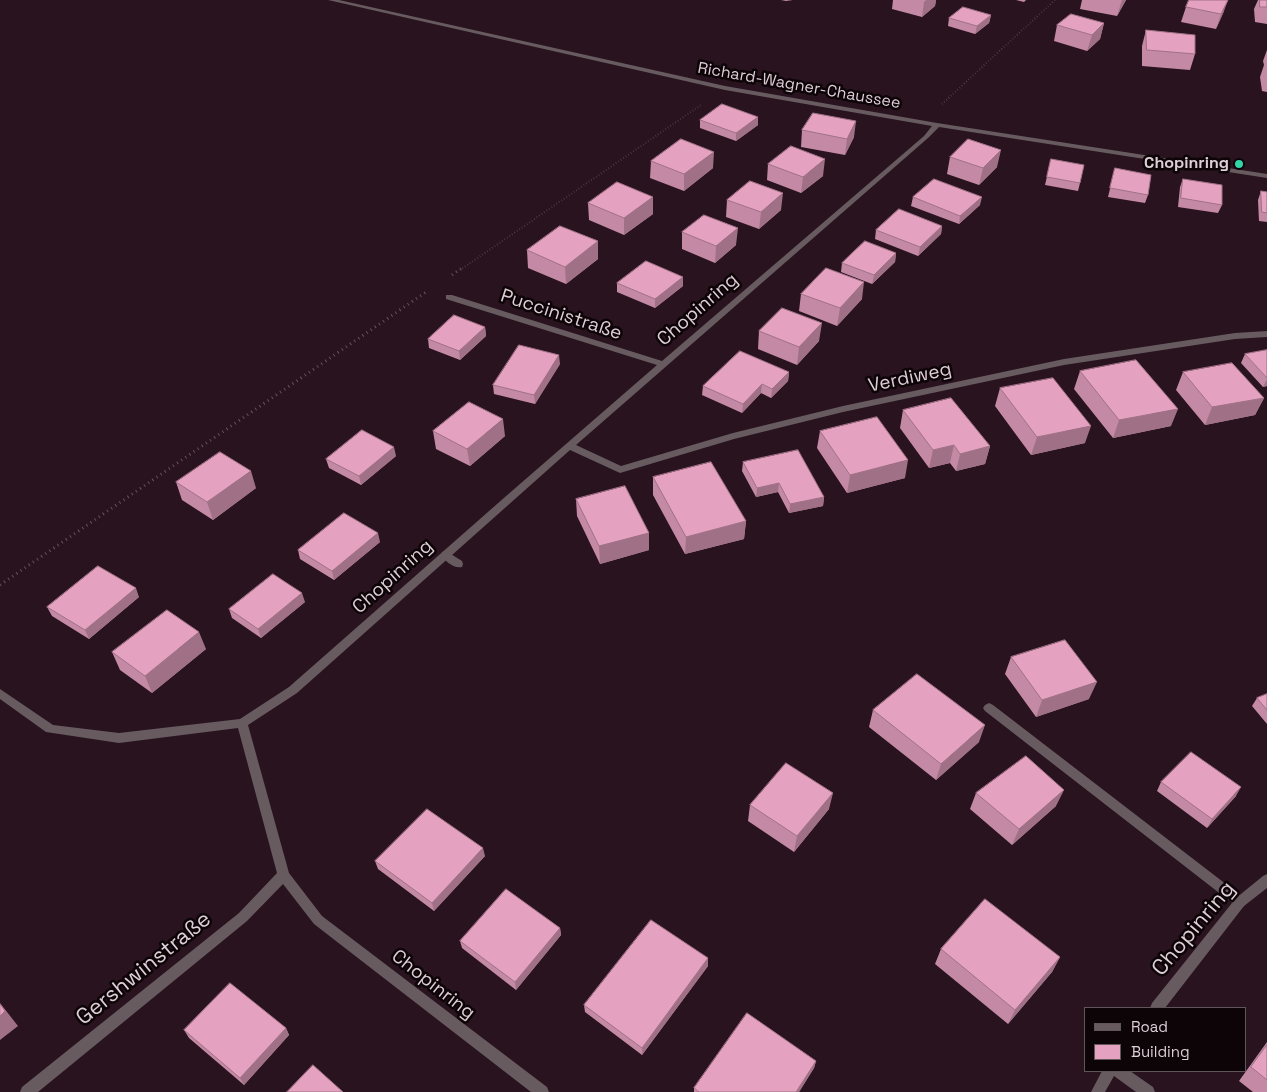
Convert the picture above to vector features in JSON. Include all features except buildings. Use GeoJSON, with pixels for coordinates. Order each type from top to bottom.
{"type":"FeatureCollection","features":[{"type":"Feature","properties":{"kind":"street","name":"Richard-Wagner-Chaussee"},"geometry":{"type":"LineString","coordinates":[[331,0],[725,88],[937,125],[1267,176]]}},
{"type":"Feature","properties":{"kind":"street","name":"Chopinring"},"geometry":{"type":"LineString","coordinates":[[542,1092],[318,920],[284,875],[242,723],[293,690],[663,364],[926,137],[937,125]]}},
{"type":"Feature","properties":{"kind":"street","name":"Puccinistraße"},"geometry":{"type":"LineString","coordinates":[[449,297],[663,364]]}},
{"type":"Feature","properties":{"kind":"street","name":"Verdiweg"},"geometry":{"type":"LineString","coordinates":[[570,446],[620,470],[733,436],[843,409],[1064,362],[1235,336],[1267,334]]}},
{"type":"Feature","properties":{"kind":"street"},"geometry":{"type":"LineString","coordinates":[[446,555],[458,564]]}},
{"type":"Feature","properties":{"kind":"street"},"geometry":{"type":"LineString","coordinates":[[0,693],[50,729],[120,738],[242,723]]}},
{"type":"Feature","properties":{"kind":"street"},"geometry":{"type":"LineString","coordinates":[[989,708],[1240,902]]}},
{"type":"Feature","properties":{"kind":"street","name":"Gershwinstraße"},"geometry":{"type":"LineString","coordinates":[[27,1092],[243,917],[284,875]]}},
{"type":"Feature","properties":{"kind":"street","name":"Chopinring"},"geometry":{"type":"LineString","coordinates":[[1158,1007],[1240,902],[1267,880]]}},
{"type":"Feature","properties":{"kind":"street"},"geometry":{"type":"LineString","coordinates":[[1098,1092],[1108,1072]]}},
{"type":"Feature","properties":{"kind":"street"},"geometry":{"type":"LineString","coordinates":[[1120,1072],[1148,1092]]}},
{"type":"Feature","properties":{"kind":"path"},"geometry":{"type":"LineString","coordinates":[[923,122],[1055,0]]}},
{"type":"Feature","properties":{"kind":"path"},"geometry":{"type":"LineString","coordinates":[[445,279],[725,88]]}},
{"type":"Feature","properties":{"kind":"path"},"geometry":{"type":"LineString","coordinates":[[0,585],[429,290]]}},
{"type":"Feature","properties":{"kind":"place","name":"Chopinring"},"geometry":{"type":"Point","coordinates":[1239,164]}}]}
